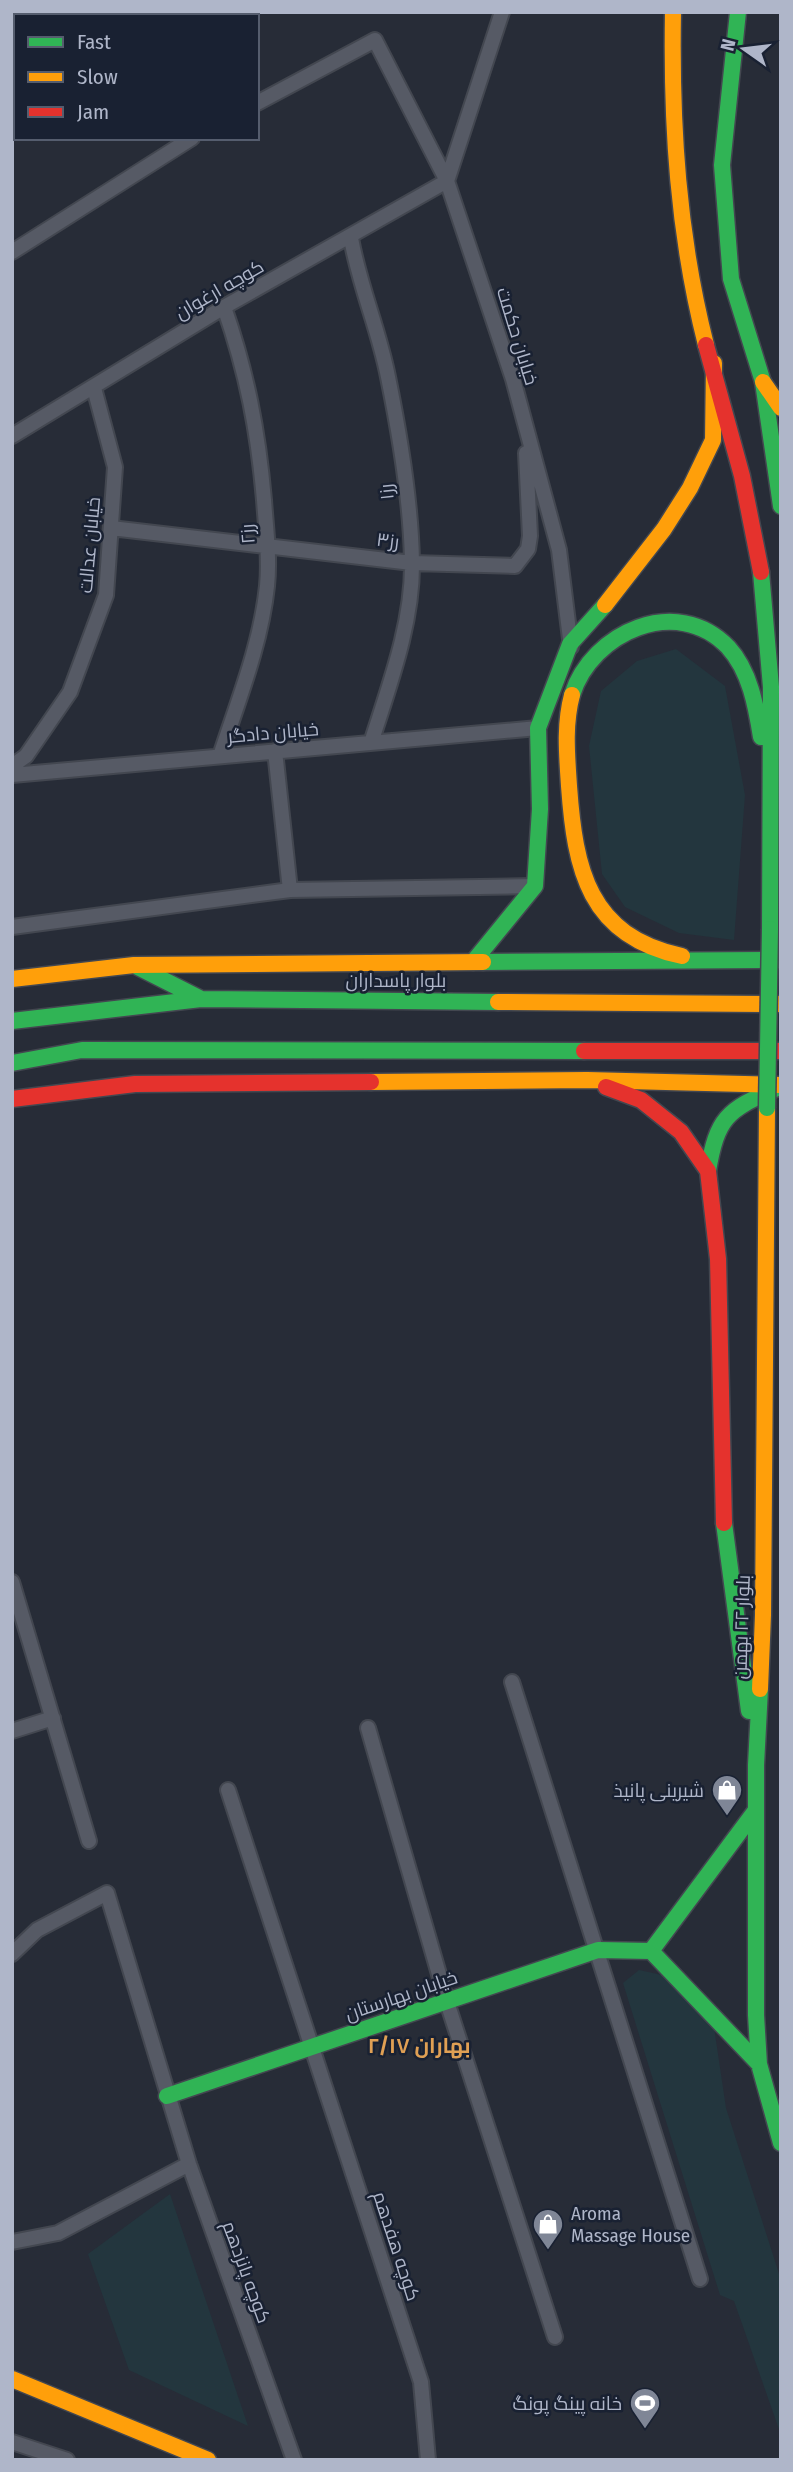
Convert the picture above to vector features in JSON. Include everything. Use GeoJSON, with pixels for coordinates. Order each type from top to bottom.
{"type":"FeatureCollection","features":[{"type":"Feature","properties":{"kind":"main road"},"geometry":{"type":"LineString","coordinates":[[673,12],[673,169],[690,277],[714,363],[757,544],[772,683],[771,804]]}},
{"type":"Feature","properties":{"kind":"main road"},"geometry":{"type":"LineString","coordinates":[[738,12],[722,164],[731,279],[763,382],[781,506]]}},
{"type":"Feature","properties":{"kind":"main road"},"geometry":{"type":"LineString","coordinates":[[473,962],[535,886],[540,809],[538,728],[570,644],[597,616],[664,529],[690,488],[713,440],[714,363]]}},
{"type":"Feature","properties":{"kind":"main road"},"geometry":{"type":"LineString","coordinates":[[763,382],[781,408]]}},
{"type":"Feature","properties":{"kind":"main road"},"geometry":{"type":"LineString","coordinates":[[711,961],[662,954],[635,939],[611,921],[581,874],[573,834],[565,739],[568,712],[579,679],[596,653],[632,626],[675,620],[702,630],[724,643],[740,663],[755,697],[771,804]]}},
{"type":"Feature","properties":{"kind":"main road","name":"بلوار ۲۲ بهمن"},"geometry":{"type":"LineString","coordinates":[[771,804],[763,1615],[756,1810],[758,2064],[781,2143]]}},
{"type":"Feature","properties":{"kind":"main road"},"geometry":{"type":"LineString","coordinates":[[12,979],[134,965],[781,960]]}},
{"type":"Feature","properties":{"kind":"main road"},"geometry":{"type":"LineString","coordinates":[[134,965],[201,999]]}},
{"type":"Feature","properties":{"kind":"main road","name":"بلوار پاسداران"},"geometry":{"type":"LineString","coordinates":[[12,1021],[201,999],[781,1004]]}},
{"type":"Feature","properties":{"kind":"main road"},"geometry":{"type":"LineString","coordinates":[[12,1063],[82,1050],[781,1051]]}},
{"type":"Feature","properties":{"kind":"main road"},"geometry":{"type":"LineString","coordinates":[[587,1080],[640,1100],[681,1132],[708,1171]]}},
{"type":"Feature","properties":{"kind":"main road"},"geometry":{"type":"LineString","coordinates":[[12,1099],[135,1084],[587,1080],[781,1087]]}},
{"type":"Feature","properties":{"kind":"main road"},"geometry":{"type":"LineString","coordinates":[[756,1765],[724,1530],[718,1259],[708,1171],[714,1136],[736,1106],[781,1087]]}},
{"type":"Feature","properties":{"kind":"main road"},"geometry":{"type":"LineString","coordinates":[[756,1810],[651,1951],[758,2064]]}},
{"type":"Feature","properties":{"kind":"main road","name":"خیابان بهارستان"},"geometry":{"type":"LineString","coordinates":[[167,2096],[598,1950],[651,1951]]}},
{"type":"Feature","properties":{"kind":"main road"},"geometry":{"type":"LineString","coordinates":[[12,2379],[174,2452],[208,2460]]}},
{"type":"Feature","properties":{"kind":"street"},"geometry":{"type":"LineString","coordinates":[[447,181],[502,12]]}},
{"type":"Feature","properties":{"kind":"street","name":"خیابان حکمت"},"geometry":{"type":"LineString","coordinates":[[259,102],[375,40],[447,181],[513,379],[559,550],[570,644],[579,679]]}},
{"type":"Feature","properties":{"kind":"street"},"geometry":{"type":"LineString","coordinates":[[12,252],[188,140]]}},
{"type":"Feature","properties":{"kind":"street","name":"کوچه ارغوان"},"geometry":{"type":"LineString","coordinates":[[12,436],[224,307],[351,238],[447,181]]}},
{"type":"Feature","properties":{"kind":"street","name":"رز۱"},"geometry":{"type":"LineString","coordinates":[[351,238],[388,375],[412,563],[404,627],[371,743]]}},
{"type":"Feature","properties":{"kind":"street","name":"رز۲"},"geometry":{"type":"LineString","coordinates":[[220,756],[254,646],[267,587],[268,546],[260,460],[245,365],[224,307]]}},
{"type":"Feature","properties":{"kind":"street","name":"خیابان عدالت"},"geometry":{"type":"LineString","coordinates":[[12,766],[26,756],[70,692],[106,594],[115,467],[94,388]]}},
{"type":"Feature","properties":{"kind":"street","name":"رز۳"},"geometry":{"type":"LineString","coordinates":[[111,528],[412,563],[514,566],[528,549],[530,536],[524,424]]}},
{"type":"Feature","properties":{"kind":"street","name":"خیابان دادگر"},"geometry":{"type":"LineString","coordinates":[[12,775],[538,728]]}},
{"type":"Feature","properties":{"kind":"street"},"geometry":{"type":"LineString","coordinates":[[275,751],[290,890]]}},
{"type":"Feature","properties":{"kind":"street"},"geometry":{"type":"LineString","coordinates":[[12,927],[290,890],[535,886]]}},
{"type":"Feature","properties":{"kind":"street"},"geometry":{"type":"LineString","coordinates":[[12,1582],[89,1841]]}},
{"type":"Feature","properties":{"kind":"street"},"geometry":{"type":"LineString","coordinates":[[512,1682],[700,2278]]}},
{"type":"Feature","properties":{"kind":"street"},"geometry":{"type":"LineString","coordinates":[[12,1731],[53,1718]]}},
{"type":"Feature","properties":{"kind":"street"},"geometry":{"type":"LineString","coordinates":[[368,1728],[447,2002],[555,2337]]}},
{"type":"Feature","properties":{"kind":"street","name":"کوچه هفدهم"},"geometry":{"type":"LineString","coordinates":[[228,1790],[421,2382],[428,2460]]}},
{"type":"Feature","properties":{"kind":"street","name":"کوچه پانزدهم"},"geometry":{"type":"LineString","coordinates":[[12,1954],[37,1930],[107,1894],[189,2164],[294,2460]]}},
{"type":"Feature","properties":{"kind":"street"},"geometry":{"type":"LineString","coordinates":[[12,2242],[58,2233],[189,2164]]}},
{"type":"Feature","properties":{"kind":"street"},"geometry":{"type":"LineString","coordinates":[[12,2442],[67,2460]]}},
{"type":"Feature","properties":{"kind":"shaded area"},"geometry":{"type":"Polygon","coordinates":[[[676,649],[725,686],[745,795],[734,940],[679,933],[625,907],[602,874],[589,746],[601,691],[637,661],[676,649]]]}},
{"type":"Feature","properties":{"kind":"shaded area"},"geometry":{"type":"Polygon","coordinates":[[[639,1970],[662,1975],[714,2027],[726,2108],[781,2280],[781,2435],[734,2301],[720,2295],[623,1983],[639,1970]]]}},
{"type":"Feature","properties":{"kind":"shaded area"},"geometry":{"type":"Polygon","coordinates":[[[170,2194],[248,2426],[129,2370],[88,2254],[170,2194]]]}},
{"type":"Feature","properties":{"kind":"traffic: fast"},"geometry":{"type":"LineString","coordinates":[[738,12],[722,165],[731,279],[763,382],[781,506]]}},
{"type":"Feature","properties":{"kind":"traffic: fast"},"geometry":{"type":"LineString","coordinates":[[761,572],[771,687],[770,929]]}},
{"type":"Feature","properties":{"kind":"traffic: fast"},"geometry":{"type":"LineString","coordinates":[[473,962],[535,886],[540,809],[538,728],[570,644],[605,605]]}},
{"type":"Feature","properties":{"kind":"traffic: fast"},"geometry":{"type":"LineString","coordinates":[[572,695],[582,673],[598,653],[617,638],[638,628],[662,622],[685,623],[707,631],[736,656],[751,689],[761,737]]}},
{"type":"Feature","properties":{"kind":"traffic: fast"},"geometry":{"type":"LineString","coordinates":[[767,1108],[770,929]]}},
{"type":"Feature","properties":{"kind":"traffic: fast"},"geometry":{"type":"LineString","coordinates":[[483,962],[781,960]]}},
{"type":"Feature","properties":{"kind":"traffic: fast"},"geometry":{"type":"LineString","coordinates":[[138,967],[201,999]]}},
{"type":"Feature","properties":{"kind":"traffic: fast"},"geometry":{"type":"LineString","coordinates":[[12,1021],[201,999],[498,1002]]}},
{"type":"Feature","properties":{"kind":"traffic: fast"},"geometry":{"type":"LineString","coordinates":[[12,1063],[82,1050],[584,1051]]}},
{"type":"Feature","properties":{"kind":"traffic: fast"},"geometry":{"type":"LineString","coordinates":[[708,1171],[720,1127],[727,1118],[746,1103],[775,1089]]}},
{"type":"Feature","properties":{"kind":"traffic: fast"},"geometry":{"type":"LineString","coordinates":[[724,1523],[749,1711]]}},
{"type":"Feature","properties":{"kind":"traffic: fast"},"geometry":{"type":"LineString","coordinates":[[760,1689],[756,1765],[756,2015],[759,2064],[781,2143]]}},
{"type":"Feature","properties":{"kind":"traffic: fast"},"geometry":{"type":"LineString","coordinates":[[651,1951],[756,1810]]}},
{"type":"Feature","properties":{"kind":"traffic: fast"},"geometry":{"type":"LineString","coordinates":[[167,2096],[598,1950],[651,1951]]}},
{"type":"Feature","properties":{"kind":"traffic: fast"},"geometry":{"type":"LineString","coordinates":[[651,1951],[759,2064]]}},
{"type":"Feature","properties":{"kind":"traffic: slow"},"geometry":{"type":"LineString","coordinates":[[673,12],[673,97],[678,180],[689,263],[706,345]]}},
{"type":"Feature","properties":{"kind":"traffic: slow"},"geometry":{"type":"LineString","coordinates":[[605,605],[664,529],[690,488],[713,440],[714,363]]}},
{"type":"Feature","properties":{"kind":"traffic: slow"},"geometry":{"type":"LineString","coordinates":[[763,382],[781,408]]}},
{"type":"Feature","properties":{"kind":"traffic: slow"},"geometry":{"type":"LineString","coordinates":[[572,695],[567,740],[572,816],[576,845],[593,895],[607,915],[626,933],[650,946],[682,956]]}},
{"type":"Feature","properties":{"kind":"traffic: slow"},"geometry":{"type":"LineString","coordinates":[[12,979],[134,965],[483,962]]}},
{"type":"Feature","properties":{"kind":"traffic: slow"},"geometry":{"type":"LineString","coordinates":[[498,1002],[781,1004]]}},
{"type":"Feature","properties":{"kind":"traffic: slow"},"geometry":{"type":"LineString","coordinates":[[371,1082],[587,1080],[781,1085]]}},
{"type":"Feature","properties":{"kind":"traffic: slow"},"geometry":{"type":"LineString","coordinates":[[760,1689],[763,1615],[767,1108]]}},
{"type":"Feature","properties":{"kind":"traffic: slow"},"geometry":{"type":"LineString","coordinates":[[12,2379],[208,2460]]}},
{"type":"Feature","properties":{"kind":"traffic: jam"},"geometry":{"type":"LineString","coordinates":[[706,345],[742,476],[761,572]]}},
{"type":"Feature","properties":{"kind":"traffic: jam"},"geometry":{"type":"LineString","coordinates":[[584,1051],[781,1051]]}},
{"type":"Feature","properties":{"kind":"traffic: jam"},"geometry":{"type":"LineString","coordinates":[[12,1099],[135,1084],[371,1082]]}},
{"type":"Feature","properties":{"kind":"traffic: jam"},"geometry":{"type":"LineString","coordinates":[[606,1087],[641,1100],[681,1132],[708,1171],[718,1259],[724,1523]]}},
{"type":"Feature","properties":{"kind":"place","name":"شیرینی پانیذ"},"geometry":{"type":"Point","coordinates":[727,1817]}},
{"type":"Feature","properties":{"kind":"place","name":"Aroma Massage House"},"geometry":{"type":"Point","coordinates":[548,2251]}},
{"type":"Feature","properties":{"kind":"place","name":"خانه پینگ پونگ"},"geometry":{"type":"Point","coordinates":[645,2430]}},
{"type":"Feature","properties":{"kind":"district","name":"۲/۱۷ بهاران"},"geometry":{"type":"Point","coordinates":[419,2046]}}]}
